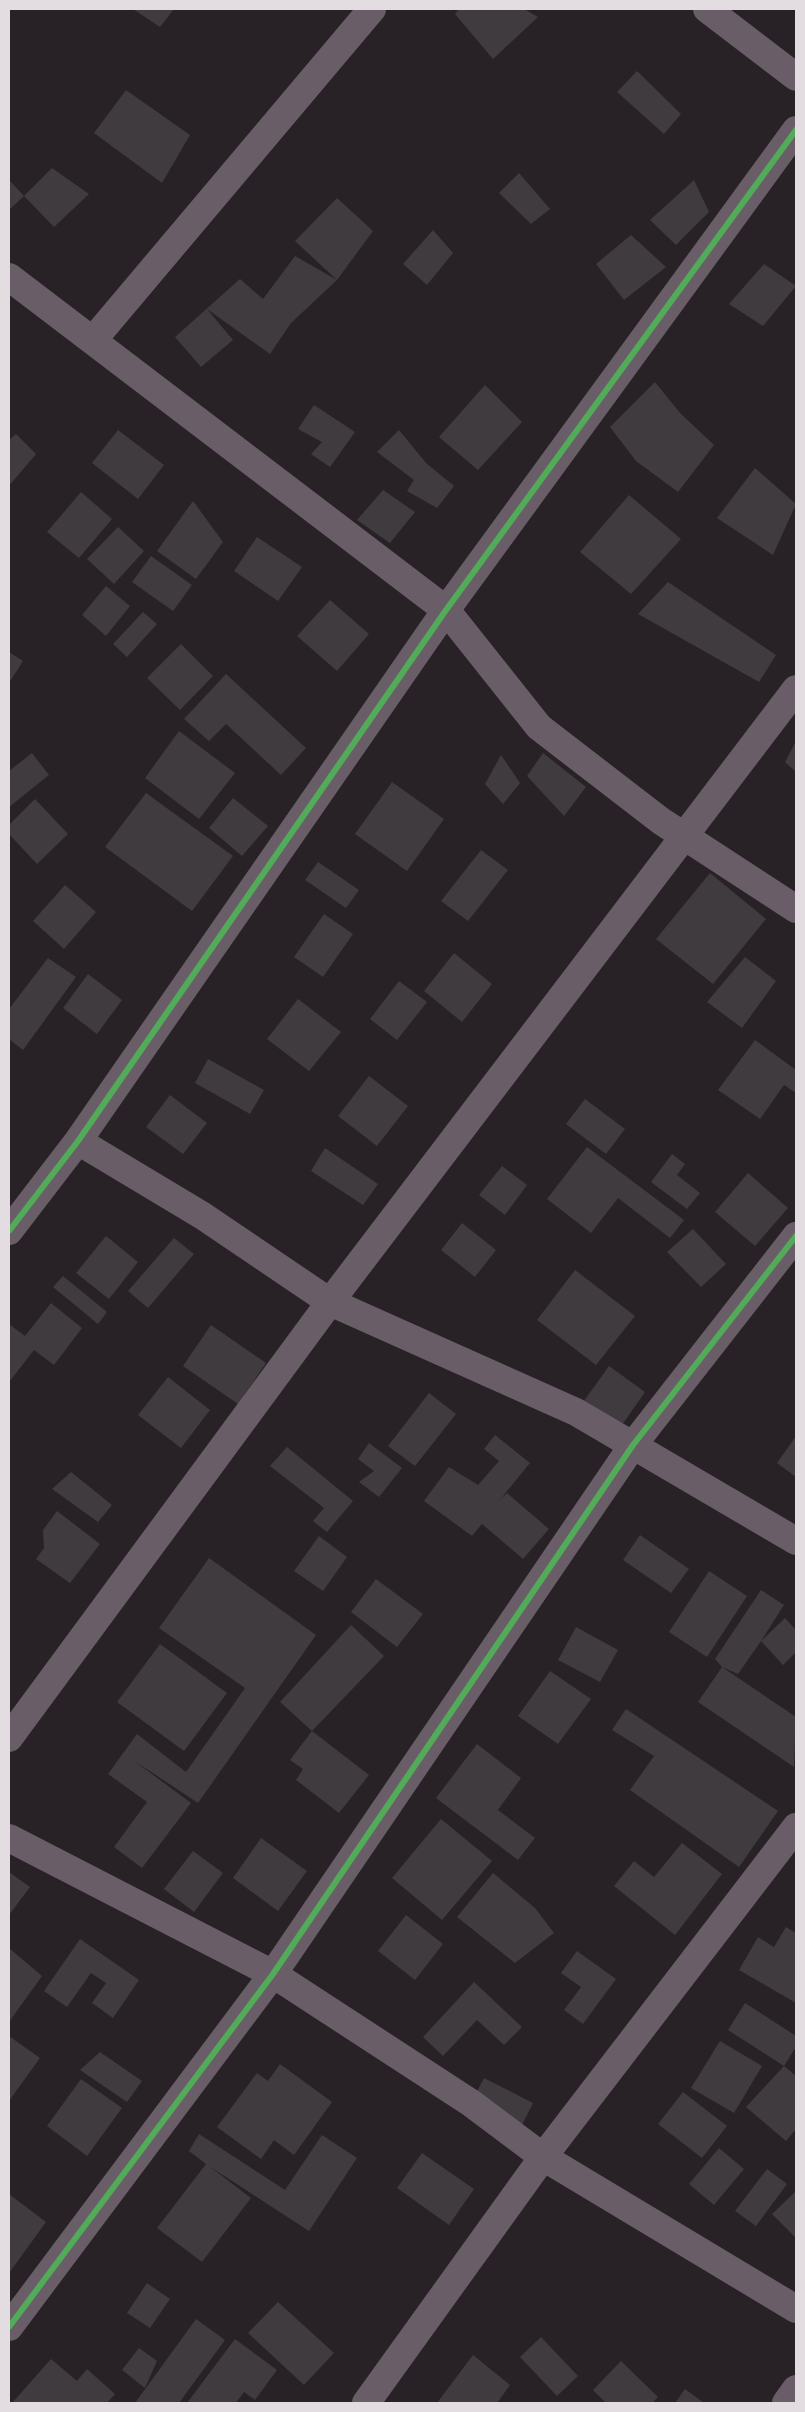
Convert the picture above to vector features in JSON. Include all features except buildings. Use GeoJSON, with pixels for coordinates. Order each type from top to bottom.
{"type":"FeatureCollection","features":[{"type":"Feature","properties":{"kind":"street"},"geometry":{"type":"LineString","coordinates":[[93,340],[372,9]]}},
{"type":"Feature","properties":{"kind":"street"},"geometry":{"type":"LineString","coordinates":[[707,9],[796,77]]}},
{"type":"Feature","properties":{"kind":"street"},"geometry":{"type":"LineString","coordinates":[[9,1230],[78,1141],[446,610],[796,130]]}},
{"type":"Feature","properties":{"kind":"street"},"geometry":{"type":"LineString","coordinates":[[9,277],[446,610],[539,727],[661,821],[796,909]]}},
{"type":"Feature","properties":{"kind":"street"},"geometry":{"type":"LineString","coordinates":[[9,1738],[330,1302],[796,689]]}},
{"type":"Feature","properties":{"kind":"street"},"geometry":{"type":"LineString","coordinates":[[78,1141],[203,1216],[330,1302],[576,1412],[796,1541]]}},
{"type":"Feature","properties":{"kind":"street"},"geometry":{"type":"LineString","coordinates":[[9,2327],[273,1974],[633,1445],[796,1236]]}},
{"type":"Feature","properties":{"kind":"street"},"geometry":{"type":"LineString","coordinates":[[366,2403],[543,2157],[796,1827]]}},
{"type":"Feature","properties":{"kind":"street"},"geometry":{"type":"LineString","coordinates":[[9,1838],[273,1974],[471,2103],[543,2157],[796,2310]]}},
{"type":"Feature","properties":{"kind":"street"},"geometry":{"type":"LineString","coordinates":[[786,2403],[796,2389]]}},
{"type":"Feature","properties":{"kind":"cycle path"},"geometry":{"type":"LineString","coordinates":[[9,1231],[78,1141],[446,610],[796,130]]}},
{"type":"Feature","properties":{"kind":"cycle path"},"geometry":{"type":"LineString","coordinates":[[9,2327],[273,1974],[633,1445],[796,1236]]}}]}
